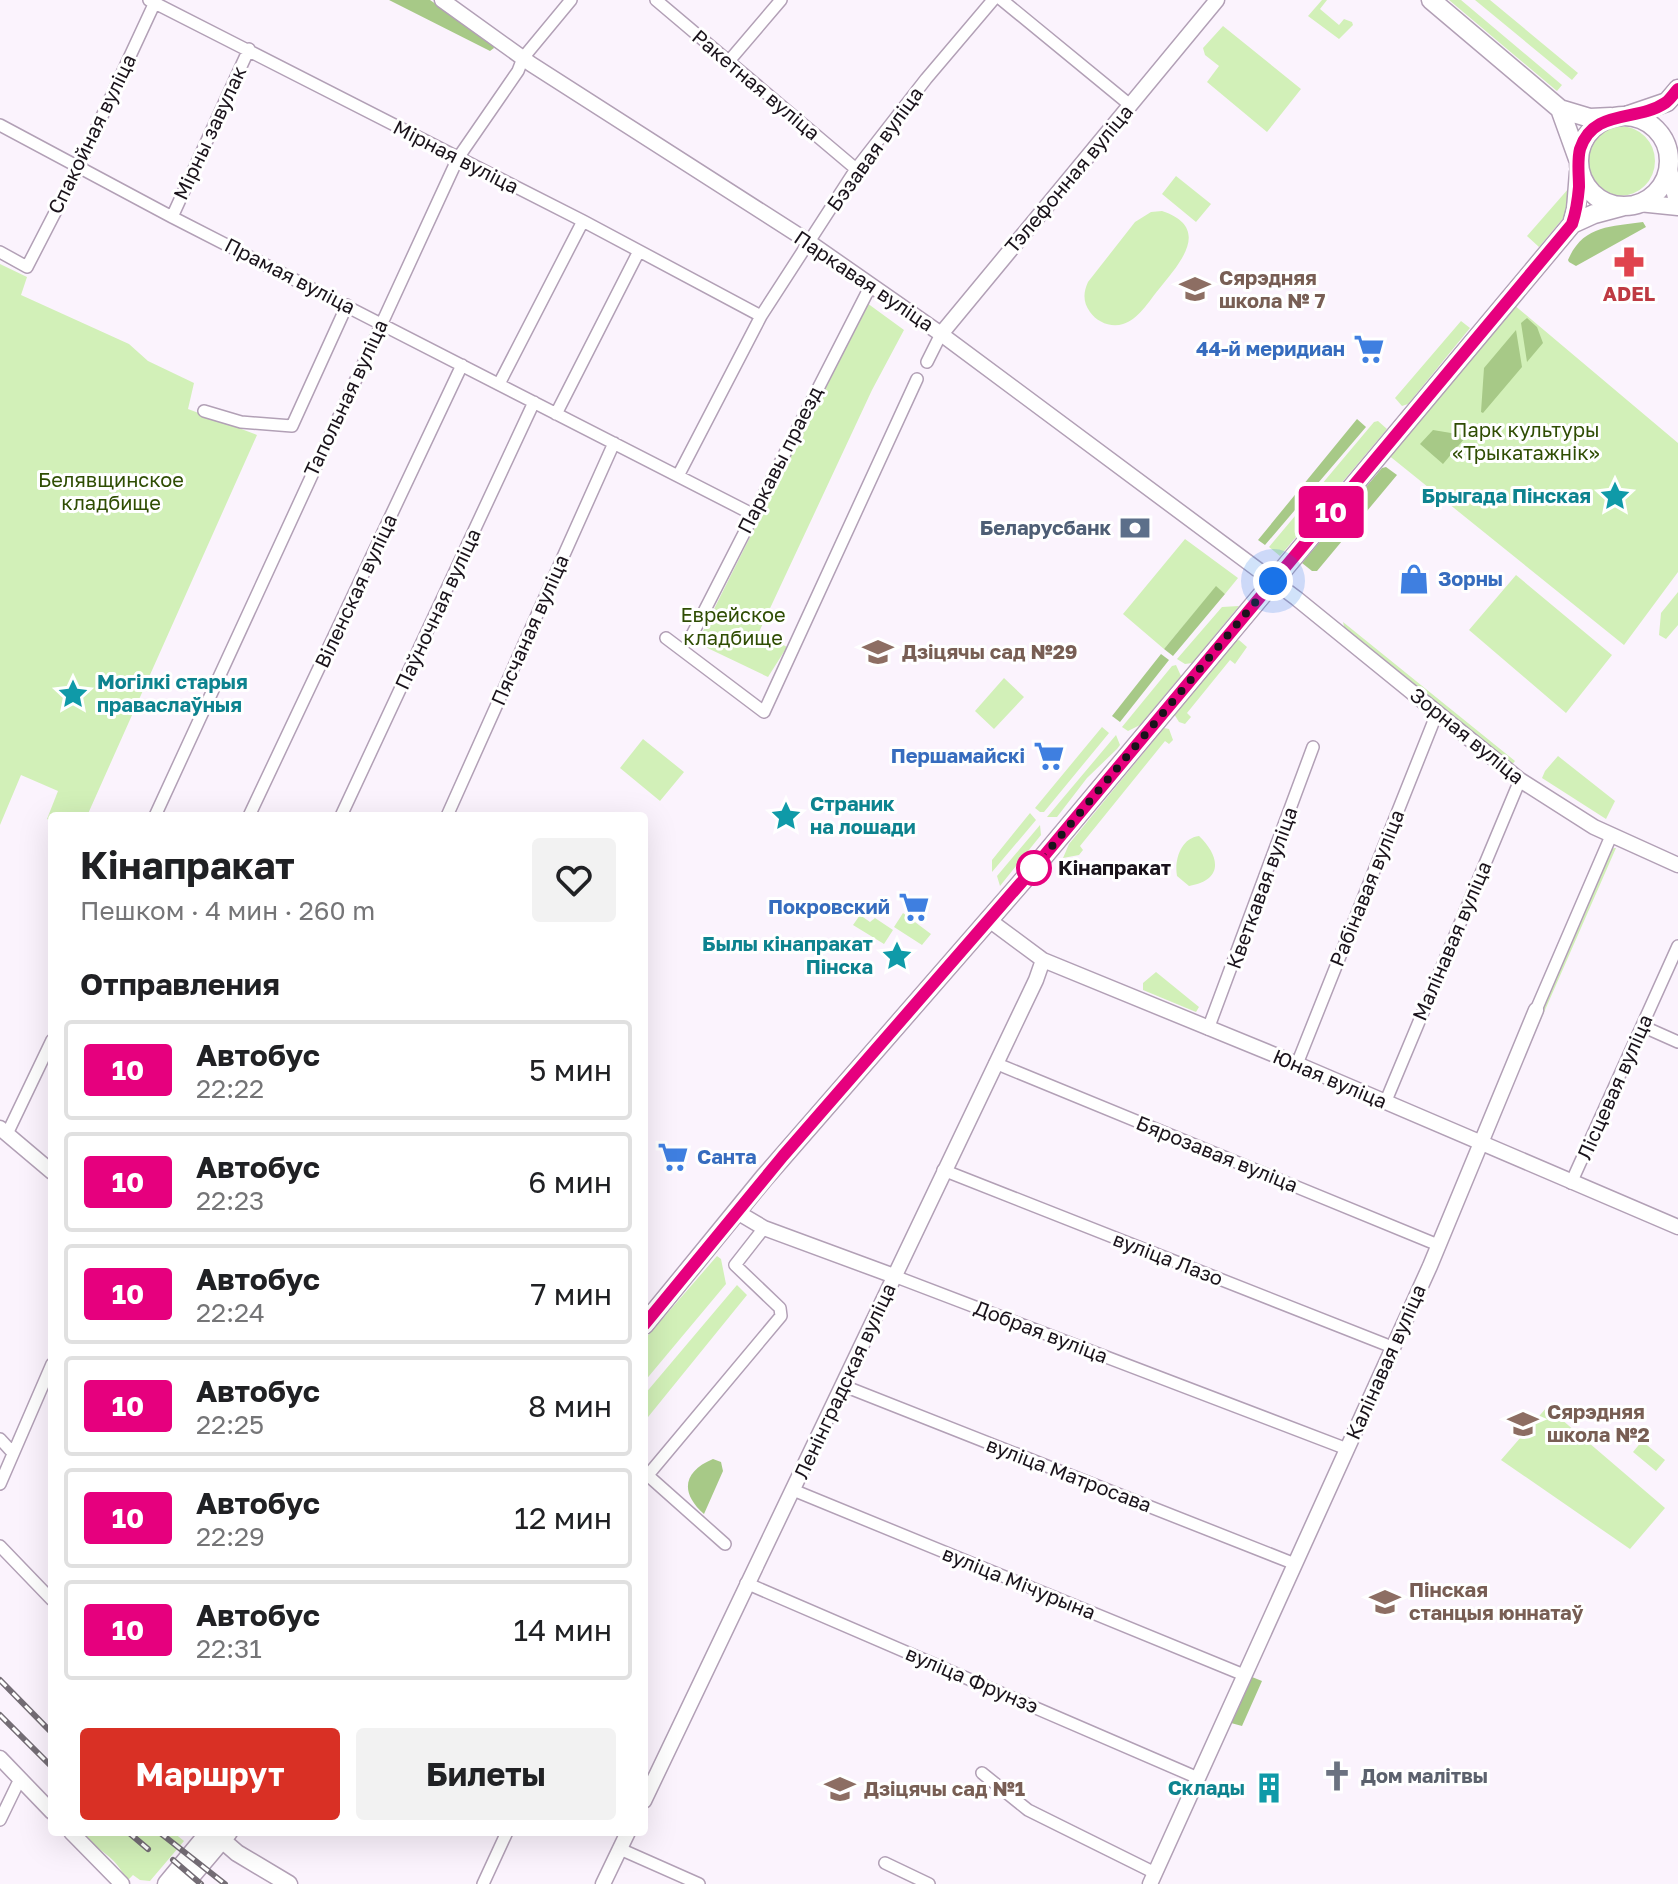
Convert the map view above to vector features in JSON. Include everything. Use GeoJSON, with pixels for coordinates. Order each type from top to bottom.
{"type":"FeatureCollection","features":[{"type":"Feature","properties":{"kind":"main road"},"geometry":{"type":"LineString","coordinates":[[1431,0],[1560,109],[1590,118],[1642,120],[1651,126],[1662,139],[1678,206],[1609,204],[1595,196],[1584,183],[1560,109]]}},
{"type":"Feature","properties":{"kind":"main road"},"geometry":{"type":"LineString","coordinates":[[648,1320],[737,1212],[989,920],[1572,224],[1580,149],[1588,134],[1600,123],[1672,96],[1668,158],[1660,188],[1632,205],[1594,214],[1572,224]]}},
{"type":"Feature","properties":{"kind":"main road"},"geometry":{"type":"LineString","coordinates":[[167,1884],[219,1836]]}},
{"type":"Feature","properties":{"kind":"main road"},"geometry":{"type":"LineString","coordinates":[[184,1884],[219,1836]]}},
{"type":"Feature","properties":{"kind":"main road"},"geometry":{"type":"LineString","coordinates":[[221,1836],[237,1853],[289,1884]]}},
{"type":"Feature","properties":{"kind":"street","name":"Паркавая вуліца"},"geometry":{"type":"LineString","coordinates":[[442,0],[523,58],[871,285],[1273,581]]}},
{"type":"Feature","properties":{"kind":"street","name":"Тапольная вуліца"},"geometry":{"type":"LineString","coordinates":[[157,812],[458,158],[518,71],[523,58],[571,0]]}},
{"type":"Feature","properties":{"kind":"street","name":"Ракетная вуліца"},"geometry":{"type":"LineString","coordinates":[[656,0],[856,169]]}},
{"type":"Feature","properties":{"kind":"street"},"geometry":{"type":"LineString","coordinates":[[729,61],[781,0]]}},
{"type":"Feature","properties":{"kind":"street","name":"Бэзавая вуліца"},"geometry":{"type":"LineString","coordinates":[[678,476],[761,316],[856,169],[993,0]]}},
{"type":"Feature","properties":{"kind":"street"},"geometry":{"type":"LineString","coordinates":[[1002,0],[1130,105]]}},
{"type":"Feature","properties":{"kind":"street","name":"Тэлефонная вуліца"},"geometry":{"type":"LineString","coordinates":[[927,362],[941,334],[1217,0]]}},
{"type":"Feature","properties":{"kind":"street","name":"Мірная вуліца"},"geometry":{"type":"LineString","coordinates":[[154,1],[761,316]]}},
{"type":"Feature","properties":{"kind":"street","name":"Спакойная вуліца"},"geometry":{"type":"LineString","coordinates":[[0,252],[27,267],[79,166],[154,1]]}},
{"type":"Feature","properties":{"kind":"street","name":"Мірны завулак"},"geometry":{"type":"LineString","coordinates":[[172,217],[249,49]]}},
{"type":"Feature","properties":{"kind":"street","name":"Прамая вуліца"},"geometry":{"type":"LineString","coordinates":[[0,125],[172,217],[752,514]]}},
{"type":"Feature","properties":{"kind":"street"},"geometry":{"type":"LineString","coordinates":[[499,384],[583,221]]}},
{"type":"Feature","properties":{"kind":"street"},"geometry":{"type":"LineString","coordinates":[[556,414],[639,251]]}},
{"type":"Feature","properties":{"kind":"street","name":"Паркавы праезд"},"geometry":{"type":"LineString","coordinates":[[691,637],[871,285]]}},
{"type":"Feature","properties":{"kind":"street"},"geometry":{"type":"LineString","coordinates":[[204,411],[241,422],[292,426],[347,305]]}},
{"type":"Feature","properties":{"kind":"street","name":"Віленская вуліца"},"geometry":{"type":"LineString","coordinates":[[251,812],[462,365]]}},
{"type":"Feature","properties":{"kind":"street"},"geometry":{"type":"LineString","coordinates":[[666,638],[764,712],[917,379]]}},
{"type":"Feature","properties":{"kind":"street","name":"Паўночная вуліца"},"geometry":{"type":"LineString","coordinates":[[343,812],[534,402]]}},
{"type":"Feature","properties":{"kind":"street","name":"Пясчаная вуліца"},"geometry":{"type":"LineString","coordinates":[[449,812],[614,443]]}},
{"type":"Feature","properties":{"kind":"street","name":"Зорная вуліца"},"geometry":{"type":"LineString","coordinates":[[1273,581],[1520,780],[1611,836],[1678,865]]}},
{"type":"Feature","properties":{"kind":"street","name":"Рабінавая вуліца"},"geometry":{"type":"LineString","coordinates":[[1297,1064],[1437,713]]}},
{"type":"Feature","properties":{"kind":"street","name":"Кветкавая вуліца"},"geometry":{"type":"LineString","coordinates":[[1208,1029],[1313,747]]}},
{"type":"Feature","properties":{"kind":"street","name":"Малінавая вуліца"},"geometry":{"type":"LineString","coordinates":[[1385,1103],[1520,780]]}},
{"type":"Feature","properties":{"kind":"street","name":"Калінавая вуліца"},"geometry":{"type":"LineString","coordinates":[[1153,1879],[1438,1245],[1611,836]]}},
{"type":"Feature","properties":{"kind":"street","name":"Юная вуліца"},"geometry":{"type":"LineString","coordinates":[[989,920],[1043,960],[1297,1064],[1678,1227]]}},
{"type":"Feature","properties":{"kind":"street","name":"Лісцевая вуліца"},"geometry":{"type":"LineString","coordinates":[[1571,1183],[1678,946]]}},
{"type":"Feature","properties":{"kind":"street","name":"Ленінградская вуліца"},"geometry":{"type":"LineString","coordinates":[[648,1781],[844,1386],[1043,960]]}},
{"type":"Feature","properties":{"kind":"street"},"geometry":{"type":"LineString","coordinates":[[1642,1026],[1678,1042]]}},
{"type":"Feature","properties":{"kind":"street"},"geometry":{"type":"LineString","coordinates":[[48,1047],[3,1131],[48,1169]]}},
{"type":"Feature","properties":{"kind":"street","name":"Бярозавая вуліца"},"geometry":{"type":"LineString","coordinates":[[995,1063],[1438,1245]]}},
{"type":"Feature","properties":{"kind":"street","name":"вуліца Лазо"},"geometry":{"type":"LineString","coordinates":[[943,1170],[1392,1347]]}},
{"type":"Feature","properties":{"kind":"street","name":"Добрая вуліца"},"geometry":{"type":"LineString","coordinates":[[737,1212],[764,1228],[1347,1449]]}},
{"type":"Feature","properties":{"kind":"street"},"geometry":{"type":"LineString","coordinates":[[648,1472],[781,1316],[780,1308],[735,1265],[764,1228]]}},
{"type":"Feature","properties":{"kind":"street"},"geometry":{"type":"LineString","coordinates":[[0,1484],[48,1373]]}},
{"type":"Feature","properties":{"kind":"street","name":"вуліца Матросава"},"geometry":{"type":"LineString","coordinates":[[844,1386],[1295,1564]]}},
{"type":"Feature","properties":{"kind":"street"},"geometry":{"type":"LineString","coordinates":[[0,1439],[12,1452]]}},
{"type":"Feature","properties":{"kind":"street"},"geometry":{"type":"LineString","coordinates":[[648,1476],[725,1544]]}},
{"type":"Feature","properties":{"kind":"street","name":"вуліца Мічурына"},"geometry":{"type":"LineString","coordinates":[[793,1490],[1244,1675]]}},
{"type":"Feature","properties":{"kind":"street"},"geometry":{"type":"LineString","coordinates":[[0,1546],[48,1596]]}},
{"type":"Feature","properties":{"kind":"street","name":"вуліца Фрунзэ"},"geometry":{"type":"LineString","coordinates":[[746,1583],[1198,1778]]}},
{"type":"Feature","properties":{"kind":"street"},"geometry":{"type":"LineString","coordinates":[[0,1758],[48,1808]]}},
{"type":"Feature","properties":{"kind":"street"},"geometry":{"type":"LineString","coordinates":[[982,1773],[1028,1810],[1153,1879]]}},
{"type":"Feature","properties":{"kind":"street"},"geometry":{"type":"LineString","coordinates":[[0,1820],[22,1781]]}},
{"type":"Feature","properties":{"kind":"street"},"geometry":{"type":"LineString","coordinates":[[75,1836],[122,1884]]}},
{"type":"Feature","properties":{"kind":"street"},"geometry":{"type":"LineString","coordinates":[[483,1884],[505,1836]]}},
{"type":"Feature","properties":{"kind":"street"},"geometry":{"type":"LineString","coordinates":[[603,1884],[626,1836]]}},
{"type":"Feature","properties":{"kind":"street"},"geometry":{"type":"LineString","coordinates":[[620,1849],[699,1884]]}},
{"type":"Feature","properties":{"kind":"street"},"geometry":{"type":"LineString","coordinates":[[885,1863],[929,1884]]}},
{"type":"Feature","properties":{"kind":"green space"},"geometry":{"type":"Polygon","coordinates":[[[389,0],[430,0],[492,43],[494,48],[490,51],[389,0]]]}},
{"type":"Feature","properties":{"kind":"green space"},"geometry":{"type":"Polygon","coordinates":[[[1322,0],[1327,0],[1320,9],[1339,25],[1344,19],[1352,22],[1353,25],[1339,39],[1308,16],[1322,0]]]}},
{"type":"Feature","properties":{"kind":"green space"},"geometry":{"type":"Polygon","coordinates":[[[1449,0],[1461,0],[1562,85],[1557,91],[1449,0]]]}},
{"type":"Feature","properties":{"kind":"green space"},"geometry":{"type":"Polygon","coordinates":[[[1475,0],[1490,0],[1578,73],[1572,80],[1475,0]]]}},
{"type":"Feature","properties":{"kind":"green space"},"geometry":{"type":"Polygon","coordinates":[[[1223,26],[1301,89],[1267,132],[1207,82],[1219,66],[1205,55],[1203,48],[1223,26]]]}},
{"type":"Feature","properties":{"kind":"green space"},"geometry":{"type":"Polygon","coordinates":[[[1620,126],[1645,136],[1655,161],[1645,186],[1620,196],[1595,186],[1585,161],[1595,136],[1620,126]]]}},
{"type":"Feature","properties":{"kind":"green space"},"geometry":{"type":"Polygon","coordinates":[[[1176,176],[1211,204],[1196,222],[1162,194],[1176,176]]]}},
{"type":"Feature","properties":{"kind":"green space"},"geometry":{"type":"Polygon","coordinates":[[[1569,188],[1569,211],[1539,247],[1527,236],[1569,188]]]}},
{"type":"Feature","properties":{"kind":"green space"},"geometry":{"type":"Polygon","coordinates":[[[1162,211],[1177,218],[1186,227],[1189,237],[1182,258],[1134,319],[1118,325],[1100,321],[1086,305],[1088,282],[1135,222],[1151,212],[1162,211]]]}},
{"type":"Feature","properties":{"kind":"green space"},"geometry":{"type":"Polygon","coordinates":[[[1643,222],[1646,227],[1576,266],[1569,262],[1574,249],[1590,234],[1609,227],[1643,222]]]}},
{"type":"Feature","properties":{"kind":"green space","name":"Белявщинское кладбище"},"geometry":{"type":"Polygon","coordinates":[[[0,264],[27,277],[21,295],[129,344],[148,361],[194,383],[188,409],[257,435],[89,812],[50,812],[58,791],[21,775],[0,825],[0,264]]]}},
{"type":"Feature","properties":{"kind":"green space","name":"Еврейское кладбище"},"geometry":{"type":"Polygon","coordinates":[[[867,303],[904,330],[872,390],[759,632],[787,647],[768,677],[697,643],[867,303]]]}},
{"type":"Feature","properties":{"kind":"green space","name":"Парк культуры «Трыкатажнік»"},"geometry":{"type":"Polygon","coordinates":[[[1513,304],[1678,443],[1678,572],[1624,645],[1387,454],[1513,304]]]}},
{"type":"Feature","properties":{"kind":"green space"},"geometry":{"type":"Polygon","coordinates":[[[1527,318],[1537,327],[1543,343],[1527,362],[1521,323],[1527,318]]]}},
{"type":"Feature","properties":{"kind":"green space"},"geometry":{"type":"Polygon","coordinates":[[[1461,321],[1470,328],[1408,404],[1402,406],[1395,398],[1461,321]]]}},
{"type":"Feature","properties":{"kind":"green space"},"geometry":{"type":"Polygon","coordinates":[[[1516,330],[1522,367],[1483,413],[1484,368],[1516,330]]]}},
{"type":"Feature","properties":{"kind":"green space"},"geometry":{"type":"Polygon","coordinates":[[[1357,419],[1366,427],[1265,545],[1258,540],[1357,419]]]}},
{"type":"Feature","properties":{"kind":"green space"},"geometry":{"type":"Polygon","coordinates":[[[1378,421],[1387,429],[1280,556],[1269,547],[1378,421]]]}},
{"type":"Feature","properties":{"kind":"green space"},"geometry":{"type":"Polygon","coordinates":[[[1433,430],[1463,435],[1465,438],[1443,464],[1420,444],[1433,430]]]}},
{"type":"Feature","properties":{"kind":"green space"},"geometry":{"type":"Polygon","coordinates":[[[1386,467],[1397,475],[1317,571],[1312,571],[1302,563],[1386,467]]]}},
{"type":"Feature","properties":{"kind":"green space"},"geometry":{"type":"Polygon","coordinates":[[[1185,539],[1238,578],[1225,594],[1216,587],[1164,649],[1123,614],[1185,539]]]}},
{"type":"Feature","properties":{"kind":"green space"},"geometry":{"type":"Polygon","coordinates":[[[1516,575],[1612,655],[1566,713],[1469,630],[1516,575]]]}},
{"type":"Feature","properties":{"kind":"green space"},"geometry":{"type":"Polygon","coordinates":[[[1216,586],[1225,594],[1173,656],[1164,649],[1216,586]]]}},
{"type":"Feature","properties":{"kind":"green space"},"geometry":{"type":"Polygon","coordinates":[[[1678,592],[1678,625],[1666,639],[1659,635],[1661,613],[1678,592]]]}},
{"type":"Feature","properties":{"kind":"green space"},"geometry":{"type":"Polygon","coordinates":[[[1239,606],[1192,663],[1185,664],[1177,659],[1222,607],[1239,606]]]}},
{"type":"Feature","properties":{"kind":"green space"},"geometry":{"type":"Polygon","coordinates":[[[1343,622],[1515,761],[1511,766],[1345,631],[1343,622]]]}},
{"type":"Feature","properties":{"kind":"green space"},"geometry":{"type":"Polygon","coordinates":[[[1239,640],[1247,647],[1235,664],[1230,660],[1187,713],[1191,717],[1185,724],[1179,722],[1174,714],[1234,642],[1239,640]]]}},
{"type":"Feature","properties":{"kind":"green space"},"geometry":{"type":"Polygon","coordinates":[[[1161,654],[1169,660],[1120,722],[1112,716],[1161,654]]]}},
{"type":"Feature","properties":{"kind":"green space"},"geometry":{"type":"Polygon","coordinates":[[[1176,665],[1181,676],[1140,725],[1128,731],[1122,727],[1172,666],[1176,665]]]}},
{"type":"Feature","properties":{"kind":"green space"},"geometry":{"type":"Polygon","coordinates":[[[1004,678],[1024,697],[994,729],[975,711],[1004,678]]]}},
{"type":"Feature","properties":{"kind":"green space"},"geometry":{"type":"Polygon","coordinates":[[[1102,727],[1109,733],[1044,812],[1040,812],[1035,808],[1102,727]]]}},
{"type":"Feature","properties":{"kind":"green space"},"geometry":{"type":"Polygon","coordinates":[[[1164,728],[1169,729],[1173,740],[1169,744],[1165,741],[1080,846],[1083,850],[1079,855],[1063,858],[1069,844],[1164,728]]]}},
{"type":"Feature","properties":{"kind":"green space"},"geometry":{"type":"Polygon","coordinates":[[[1116,735],[1120,745],[1117,749],[1087,778],[1057,817],[1047,817],[1116,735]]]}},
{"type":"Feature","properties":{"kind":"green space"},"geometry":{"type":"Polygon","coordinates":[[[643,739],[684,772],[660,801],[620,768],[643,739]]]}},
{"type":"Feature","properties":{"kind":"green space"},"geometry":{"type":"Polygon","coordinates":[[[1558,756],[1615,801],[1606,819],[1542,778],[1558,756]]]}},
{"type":"Feature","properties":{"kind":"green space"},"geometry":{"type":"Polygon","coordinates":[[[1030,813],[1036,820],[992,872],[992,860],[1030,813]]]}},
{"type":"Feature","properties":{"kind":"green space"},"geometry":{"type":"Polygon","coordinates":[[[1040,825],[1041,835],[1000,886],[997,876],[1040,825]]]}},
{"type":"Feature","properties":{"kind":"green space"},"geometry":{"type":"Polygon","coordinates":[[[1199,836],[1211,851],[1215,866],[1208,878],[1189,886],[1177,876],[1178,857],[1183,845],[1199,836]]]}},
{"type":"Feature","properties":{"kind":"green space"},"geometry":{"type":"Polygon","coordinates":[[[1616,848],[1492,1131],[1610,850],[1616,848]]]}},
{"type":"Feature","properties":{"kind":"green space"},"geometry":{"type":"Polygon","coordinates":[[[903,913],[931,934],[922,945],[894,927],[903,913]]]}},
{"type":"Feature","properties":{"kind":"green space"},"geometry":{"type":"Polygon","coordinates":[[[860,915],[870,922],[875,918],[893,930],[884,944],[853,925],[860,915]]]}},
{"type":"Feature","properties":{"kind":"green space"},"geometry":{"type":"Polygon","coordinates":[[[1156,972],[1199,1007],[1196,1012],[1143,990],[1143,983],[1156,972]]]}},
{"type":"Feature","properties":{"kind":"green space"},"geometry":{"type":"Polygon","coordinates":[[[717,1256],[721,1259],[726,1284],[648,1377],[648,1335],[717,1256]]]}},
{"type":"Feature","properties":{"kind":"green space"},"geometry":{"type":"Polygon","coordinates":[[[737,1285],[747,1295],[648,1417],[648,1390],[737,1285]]]}},
{"type":"Feature","properties":{"kind":"green space"},"geometry":{"type":"Polygon","coordinates":[[[1547,1407],[1665,1508],[1630,1549],[1501,1460],[1547,1407]]]}},
{"type":"Feature","properties":{"kind":"green space"},"geometry":{"type":"Polygon","coordinates":[[[1642,1441],[1665,1460],[1656,1471],[1633,1452],[1642,1441]]]}},
{"type":"Feature","properties":{"kind":"green space"},"geometry":{"type":"Polygon","coordinates":[[[713,1459],[721,1462],[723,1471],[704,1514],[691,1498],[688,1483],[696,1470],[713,1459]]]}},
{"type":"Feature","properties":{"kind":"green space"},"geometry":{"type":"Polygon","coordinates":[[[1252,1677],[1262,1681],[1242,1726],[1231,1723],[1252,1677]]]}},
{"type":"Feature","properties":{"kind":"green space"},"geometry":{"type":"Polygon","coordinates":[[[81,1836],[178,1836],[184,1841],[150,1881],[133,1875],[127,1881],[111,1858],[81,1836]]]}},
{"type":"Feature","properties":{"kind":"railway"},"geometry":{"type":"LineString","coordinates":[[0,1680],[48,1729]]}},
{"type":"Feature","properties":{"kind":"railway"},"geometry":{"type":"LineString","coordinates":[[0,1715],[48,1763]]}},
{"type":"Feature","properties":{"kind":"railway"},"geometry":{"type":"LineString","coordinates":[[133,1836],[148,1849]]}},
{"type":"Feature","properties":{"kind":"railway"},"geometry":{"type":"LineString","coordinates":[[164,1836],[225,1884]]}},
{"type":"Feature","properties":{"kind":"railway"},"geometry":{"type":"LineString","coordinates":[[173,1860],[201,1884]]}},
{"type":"Feature","properties":{"kind":"bus line","name":"10"},"geometry":{"type":"LineString","coordinates":[[648,1320],[783,1156],[1033,869],[1572,224],[1579,187],[1579,154],[1588,134],[1610,118],[1648,110],[1667,102],[1678,89]]}},
{"type":"Feature","properties":{"kind":"place","name":"ADEL"},"geometry":{"type":"Point","coordinates":[1629,262]}},
{"type":"Feature","properties":{"kind":"place","name":"Сярэдняя школа № 7"},"geometry":{"type":"Point","coordinates":[1195,289]}},
{"type":"Feature","properties":{"kind":"place","name":"44-й меридиан"},"geometry":{"type":"Point","coordinates":[1369,349]}},
{"type":"Feature","properties":{"kind":"place","name":"Брыгада Пінская"},"geometry":{"type":"Point","coordinates":[1615,496]}},
{"type":"Feature","properties":{"kind":"place","name":"Беларусбанк"},"geometry":{"type":"Point","coordinates":[1135,528]}},
{"type":"Feature","properties":{"kind":"place","name":"Зорны"},"geometry":{"type":"Point","coordinates":[1414,579]}},
{"type":"Feature","properties":{"kind":"place","name":"Дзіцячы сад №29"},"geometry":{"type":"Point","coordinates":[878,652]}},
{"type":"Feature","properties":{"kind":"place","name":"Могілкі старыя праваслаўныя"},"geometry":{"type":"Point","coordinates":[73,694]}},
{"type":"Feature","properties":{"kind":"place","name":"Першамайскі"},"geometry":{"type":"Point","coordinates":[1049,756]}},
{"type":"Feature","properties":{"kind":"place","name":"Страник на лошади"},"geometry":{"type":"Point","coordinates":[786,816]}},
{"type":"Feature","properties":{"kind":"place","name":"Кінапракат"},"geometry":{"type":"Point","coordinates":[1034,868]}},
{"type":"Feature","properties":{"kind":"place","name":"Покровский"},"geometry":{"type":"Point","coordinates":[914,907]}},
{"type":"Feature","properties":{"kind":"place","name":"Былы кінапракат Пінска"},"geometry":{"type":"Point","coordinates":[897,956]}},
{"type":"Feature","properties":{"kind":"place","name":"Санта"},"geometry":{"type":"Point","coordinates":[673,1157]}},
{"type":"Feature","properties":{"kind":"place","name":"Сярэдняя школа №2"},"geometry":{"type":"Point","coordinates":[1523,1424]}},
{"type":"Feature","properties":{"kind":"place","name":"Пінская станцыя юннатаў"},"geometry":{"type":"Point","coordinates":[1385,1602]}},
{"type":"Feature","properties":{"kind":"place","name":"Дом малітвы"},"geometry":{"type":"Point","coordinates":[1337,1776]}},
{"type":"Feature","properties":{"kind":"place","name":"Склады"},"geometry":{"type":"Point","coordinates":[1269,1788]}},
{"type":"Feature","properties":{"kind":"place","name":"Дзіцячы сад №1"},"geometry":{"type":"Point","coordinates":[840,1789]}},
{"type":"Feature","properties":{"kind":"route"},"geometry":{"type":"LineString","coordinates":[[1034,868],[1273,581]]}}]}
